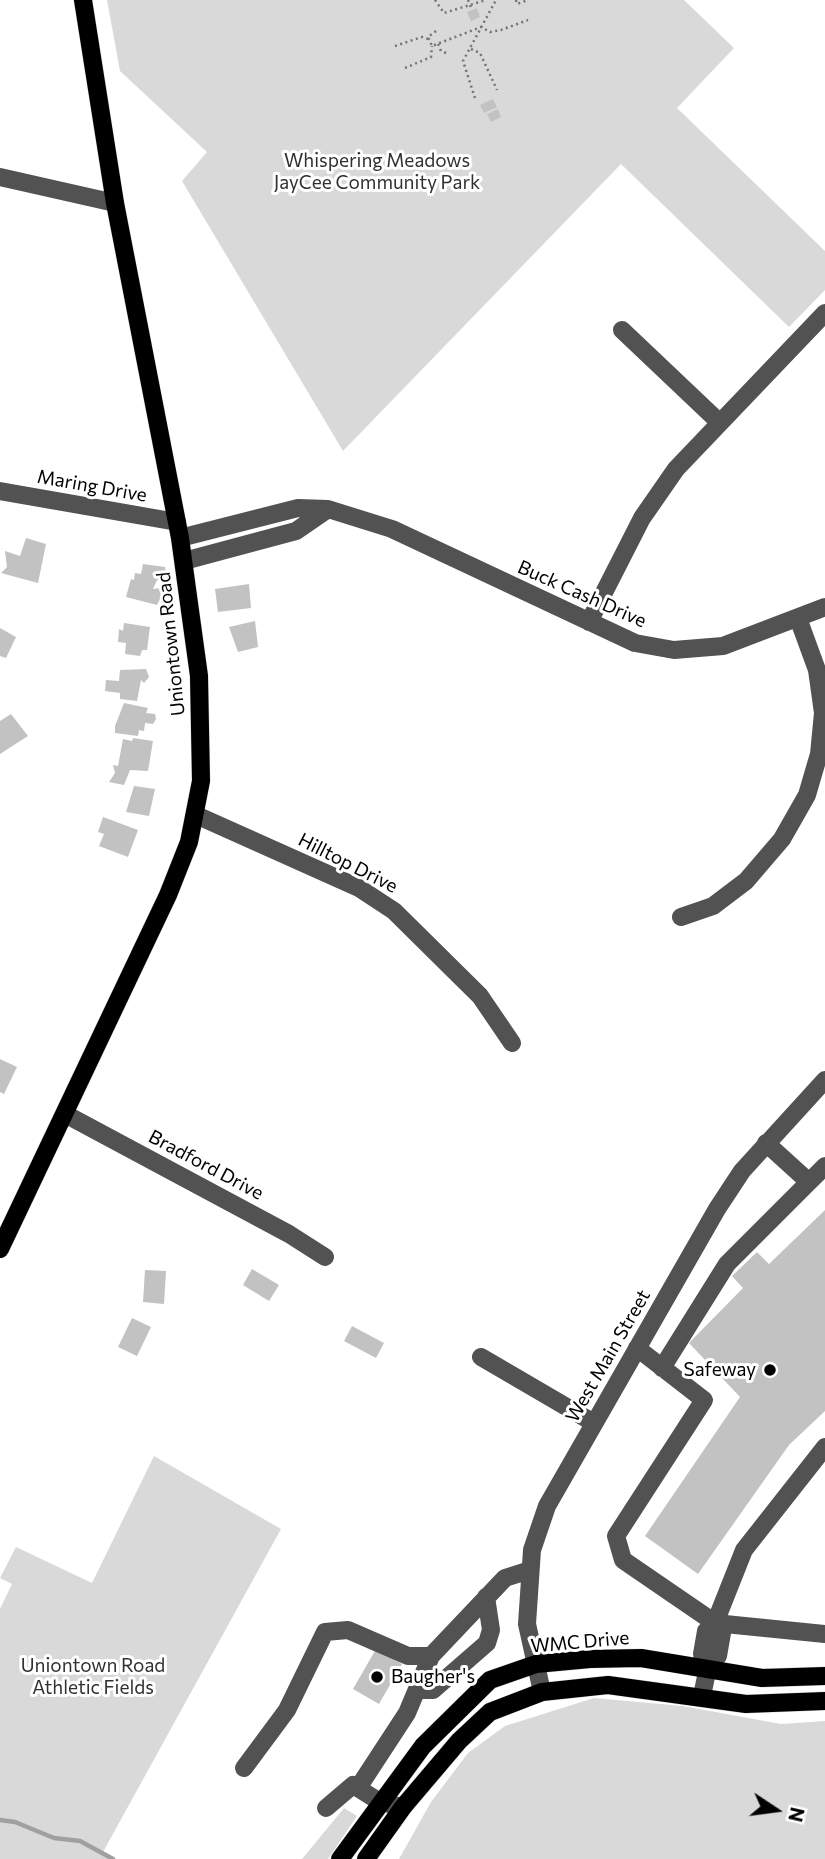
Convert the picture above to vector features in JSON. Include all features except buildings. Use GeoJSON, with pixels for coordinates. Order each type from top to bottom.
{"type":"FeatureCollection","features":[{"type":"Feature","properties":{"kind":"main road","name":"Uniontown Road"},"geometry":{"type":"LineString","coordinates":[[0,1249],[5,1226],[65,1114],[168,895],[189,842],[201,781],[200,699],[184,561],[115,203],[83,0]]}},
{"type":"Feature","properties":{"kind":"main road","name":"WMC Drive"},"geometry":{"type":"LineString","coordinates":[[340,1859],[423,1746],[490,1680],[536,1664],[641,1658],[708,1666],[762,1678],[825,1676]]}},
{"type":"Feature","properties":{"kind":"main road"},"geometry":{"type":"LineString","coordinates":[[366,1859],[403,1807],[459,1741],[490,1712],[542,1692],[608,1685],[746,1704],[825,1701]]}},
{"type":"Feature","properties":{"kind":"street"},"geometry":{"type":"LineString","coordinates":[[0,177],[115,203]]}},
{"type":"Feature","properties":{"kind":"street"},"geometry":{"type":"LineString","coordinates":[[589,622],[653,502],[676,469],[825,313]]}},
{"type":"Feature","properties":{"kind":"street"},"geometry":{"type":"LineString","coordinates":[[622,330],[719,422]]}},
{"type":"Feature","properties":{"kind":"street","name":"Maring Drive"},"geometry":{"type":"LineString","coordinates":[[0,491],[179,530]]}},
{"type":"Feature","properties":{"kind":"street","name":"Buck Cash Drive"},"geometry":{"type":"LineString","coordinates":[[179,530],[298,508],[328,509],[392,529],[635,643],[674,650],[699,650],[749,638],[825,607]]}},
{"type":"Feature","properties":{"kind":"street"},"geometry":{"type":"LineString","coordinates":[[184,561],[296,531],[328,509]]}},
{"type":"Feature","properties":{"kind":"street"},"geometry":{"type":"LineString","coordinates":[[681,917],[713,906],[746,881],[782,839],[807,795],[819,754],[823,713],[817,670],[798,618]]}},
{"type":"Feature","properties":{"kind":"street","name":"Hilltop Drive"},"geometry":{"type":"LineString","coordinates":[[196,815],[359,888],[394,911],[480,996],[512,1043]]}},
{"type":"Feature","properties":{"kind":"street","name":"West Main Street"},"geometry":{"type":"LineString","coordinates":[[542,1692],[527,1624],[530,1570],[537,1531],[547,1506],[717,1209],[766,1143],[825,1080]]}},
{"type":"Feature","properties":{"kind":"street","name":"Bradford Drive"},"geometry":{"type":"LineString","coordinates":[[65,1114],[289,1234],[325,1257]]}},
{"type":"Feature","properties":{"kind":"street"},"geometry":{"type":"LineString","coordinates":[[766,1143],[809,1182]]}},
{"type":"Feature","properties":{"kind":"street"},"geometry":{"type":"LineString","coordinates":[[662,1368],[727,1264],[825,1166]]}},
{"type":"Feature","properties":{"kind":"street"},"geometry":{"type":"LineString","coordinates":[[637,1348],[704,1400],[616,1536],[623,1560],[715,1623],[825,1634]]}},
{"type":"Feature","properties":{"kind":"street"},"geometry":{"type":"LineString","coordinates":[[481,1357],[594,1423]]}},
{"type":"Feature","properties":{"kind":"street"},"geometry":{"type":"LineString","coordinates":[[702,1696],[708,1666],[702,1654],[706,1631],[715,1623],[744,1550],[825,1447]]}},
{"type":"Feature","properties":{"kind":"street"},"geometry":{"type":"LineString","coordinates":[[358,1788],[407,1713],[431,1656],[505,1578],[530,1570]]}},
{"type":"Feature","properties":{"kind":"street"},"geometry":{"type":"LineString","coordinates":[[417,1690],[433,1690],[487,1643],[491,1630],[486,1597]]}},
{"type":"Feature","properties":{"kind":"street"},"geometry":{"type":"LineString","coordinates":[[244,1768],[288,1710],[325,1632],[348,1630],[408,1656],[431,1656]]}},
{"type":"Feature","properties":{"kind":"street"},"geometry":{"type":"LineString","coordinates":[[326,1808],[353,1785],[380,1802],[403,1807]]}},
{"type":"Feature","properties":{"kind":"path"},"geometry":{"type":"LineString","coordinates":[[435,0],[444,13]]}},
{"type":"Feature","properties":{"kind":"path"},"geometry":{"type":"LineString","coordinates":[[468,0],[471,10]]}},
{"type":"Feature","properties":{"kind":"path"},"geometry":{"type":"LineString","coordinates":[[444,13],[486,0]]}},
{"type":"Feature","properties":{"kind":"path"},"geometry":{"type":"LineString","coordinates":[[463,61],[496,0]]}},
{"type":"Feature","properties":{"kind":"path"},"geometry":{"type":"LineString","coordinates":[[516,0],[517,4],[528,0]]}},
{"type":"Feature","properties":{"kind":"path"},"geometry":{"type":"LineString","coordinates":[[442,19],[444,13]]}},
{"type":"Feature","properties":{"kind":"path"},"geometry":{"type":"LineString","coordinates":[[487,38],[490,32],[528,20]]}},
{"type":"Feature","properties":{"kind":"path"},"geometry":{"type":"LineString","coordinates":[[481,27],[490,32]]}},
{"type":"Feature","properties":{"kind":"path"},"geometry":{"type":"LineString","coordinates":[[432,46],[481,27]]}},
{"type":"Feature","properties":{"kind":"path"},"geometry":{"type":"LineString","coordinates":[[405,68],[431,57],[432,46],[428,37],[436,31]]}},
{"type":"Feature","properties":{"kind":"path"},"geometry":{"type":"LineString","coordinates":[[395,46],[422,37],[430,40]]}},
{"type":"Feature","properties":{"kind":"path"},"geometry":{"type":"LineString","coordinates":[[438,44],[440,51],[446,53]]}},
{"type":"Feature","properties":{"kind":"path"},"geometry":{"type":"LineString","coordinates":[[470,48],[481,51],[497,90]]}},
{"type":"Feature","properties":{"kind":"path"},"geometry":{"type":"LineString","coordinates":[[458,58],[463,61],[475,98]]}},
{"type":"Feature","properties":{"kind":"green space","name":"Whispering Meadows JayCee Community Park"},"geometry":{"type":"Polygon","coordinates":[[[107,0],[684,0],[734,48],[677,108],[825,251],[825,290],[789,327],[621,164],[343,451],[182,181],[207,152],[120,71],[107,0]]]}},
{"type":"Feature","properties":{"kind":"green space","name":"Uniontown Road Athletic Fields"},"geometry":{"type":"Polygon","coordinates":[[[154,1456],[281,1529],[103,1852],[115,1859],[0,1859],[0,1609],[12,1584],[0,1578],[16,1547],[92,1583],[154,1456]]]}},
{"type":"Feature","properties":{"kind":"green space"},"geometry":{"type":"Polygon","coordinates":[[[594,1698],[683,1706],[781,1724],[825,1721],[825,1859],[399,1859],[431,1802],[468,1753],[505,1726],[594,1698]]]}},
{"type":"Feature","properties":{"kind":"green space"},"geometry":{"type":"Polygon","coordinates":[[[344,1808],[357,1816],[328,1859],[302,1859],[344,1808]]]}},
{"type":"Feature","properties":{"kind":"waterway"},"geometry":{"type":"LineString","coordinates":[[0,1820],[15,1822],[54,1838],[80,1841],[113,1859]]}},
{"type":"Feature","properties":{"kind":"place","name":"Safeway"},"geometry":{"type":"Point","coordinates":[770,1370]}},
{"type":"Feature","properties":{"kind":"place","name":"Baugher's"},"geometry":{"type":"Point","coordinates":[377,1677]}}]}
